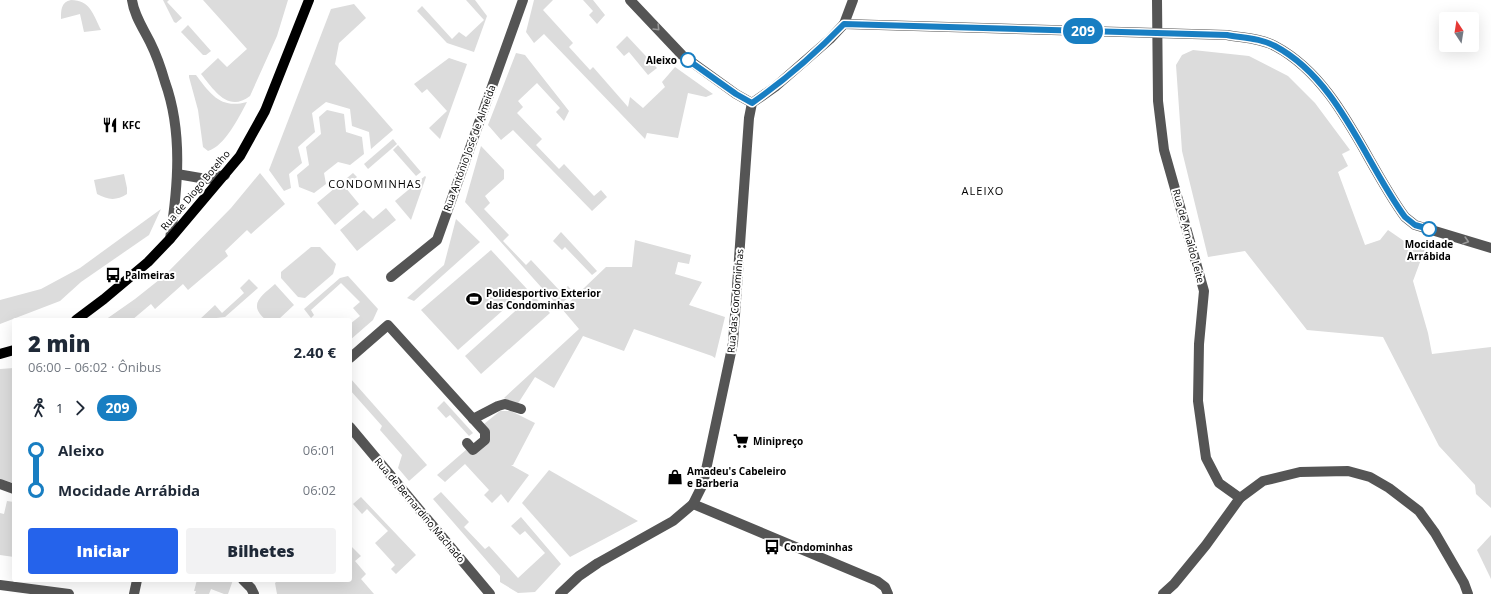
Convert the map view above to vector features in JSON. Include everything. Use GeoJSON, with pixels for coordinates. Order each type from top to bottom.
{"type":"FeatureCollection","features":[{"type":"Feature","properties":{"kind":"main road","name":"Rua de Diogo Botelho"},"geometry":{"type":"LineString","coordinates":[[78,318],[148,262],[170,239],[240,156],[265,111],[309,0]]}},
{"type":"Feature","properties":{"kind":"main road"},"geometry":{"type":"LineString","coordinates":[[0,354],[12,351]]}},
{"type":"Feature","properties":{"kind":"street"},"geometry":{"type":"LineString","coordinates":[[125,0],[132,4],[150,43],[166,83],[176,127],[177,174],[170,239]]}},
{"type":"Feature","properties":{"kind":"street","name":"Rua António José de Almeida"},"geometry":{"type":"LineString","coordinates":[[391,277],[436,240],[522,0]]}},
{"type":"Feature","properties":{"kind":"street"},"geometry":{"type":"LineString","coordinates":[[630,0],[682,55],[736,94],[752,103],[775,86],[830,39],[844,24],[853,0]]}},
{"type":"Feature","properties":{"kind":"street","name":"Rua de Arnaldo Leite"},"geometry":{"type":"LineString","coordinates":[[1157,0],[1158,101],[1164,150],[1204,291],[1199,344],[1198,401],[1206,458],[1219,483],[1240,498]]}},
{"type":"Feature","properties":{"kind":"street"},"geometry":{"type":"LineString","coordinates":[[844,24],[1227,35],[1260,40],[1287,54],[1301,64],[1317,79],[1338,107],[1405,217],[1415,225],[1491,248]]}},
{"type":"Feature","properties":{"kind":"street","name":"Rua das Condominhas"},"geometry":{"type":"LineString","coordinates":[[560,594],[579,576],[598,563],[673,521],[693,504],[703,484],[733,343],[749,118],[752,103]]}},
{"type":"Feature","properties":{"kind":"street"},"geometry":{"type":"LineString","coordinates":[[177,174],[206,179],[225,175]]}},
{"type":"Feature","properties":{"kind":"street"},"geometry":{"type":"LineString","coordinates":[[352,356],[388,325],[485,432],[485,440],[473,450],[467,443]]}},
{"type":"Feature","properties":{"kind":"street"},"geometry":{"type":"LineString","coordinates":[[473,419],[498,406],[506,404],[521,410]]}},
{"type":"Feature","properties":{"kind":"street","name":"Rua de Bernardino Machado"},"geometry":{"type":"LineString","coordinates":[[352,429],[490,594]]}},
{"type":"Feature","properties":{"kind":"street"},"geometry":{"type":"LineString","coordinates":[[1163,594],[1174,584],[1197,556],[1240,498],[1263,481],[1300,472],[1348,471],[1370,477],[1389,488],[1419,511],[1435,533],[1464,583],[1468,594]]}},
{"type":"Feature","properties":{"kind":"street"},"geometry":{"type":"LineString","coordinates":[[0,484],[12,488]]}},
{"type":"Feature","properties":{"kind":"street"},"geometry":{"type":"LineString","coordinates":[[693,504],[877,581],[885,587],[888,594]]}},
{"type":"Feature","properties":{"kind":"street"},"geometry":{"type":"LineString","coordinates":[[134,594],[137,582]]}},
{"type":"Feature","properties":{"kind":"street"},"geometry":{"type":"LineString","coordinates":[[245,582],[252,588],[254,594]]}},
{"type":"Feature","properties":{"kind":"street"},"geometry":{"type":"LineString","coordinates":[[0,585],[69,594]]}},
{"type":"Feature","properties":{"kind":"shaded area"},"geometry":{"type":"Polygon","coordinates":[[[71,0],[83,2],[87,5],[93,13],[101,30],[84,32],[80,14],[61,19],[63,5],[71,0]]]}},
{"type":"Feature","properties":{"kind":"shaded area"},"geometry":{"type":"Polygon","coordinates":[[[163,0],[169,0],[167,2],[182,18],[176,23],[174,22],[163,0]]]}},
{"type":"Feature","properties":{"kind":"shaded area"},"geometry":{"type":"Polygon","coordinates":[[[203,0],[288,0],[277,36],[250,96],[242,101],[228,101],[211,87],[201,74],[218,58],[227,67],[247,49],[203,0]]]}},
{"type":"Feature","properties":{"kind":"shaded area"},"geometry":{"type":"Polygon","coordinates":[[[466,0],[475,0],[487,16],[474,52],[447,43],[417,11],[422,6],[452,39],[459,32],[466,37],[484,20],[466,0]]]}},
{"type":"Feature","properties":{"kind":"shaded area"},"geometry":{"type":"Polygon","coordinates":[[[534,0],[553,0],[543,10],[573,43],[569,47],[590,70],[593,67],[628,107],[630,97],[643,108],[665,87],[662,82],[675,67],[713,94],[706,97],[688,93],[678,138],[647,133],[645,139],[544,34],[534,43],[526,32],[534,0]]]}},
{"type":"Feature","properties":{"kind":"shaded area"},"geometry":{"type":"Polygon","coordinates":[[[583,0],[593,0],[605,15],[597,24],[589,15],[593,11],[583,0]]]}},
{"type":"Feature","properties":{"kind":"shaded area"},"geometry":{"type":"Polygon","coordinates":[[[354,4],[366,18],[339,43],[335,64],[393,130],[371,149],[369,132],[352,126],[350,109],[326,102],[312,113],[315,132],[298,147],[302,163],[289,174],[291,188],[284,191],[269,170],[331,9],[354,4]]]}},
{"type":"Feature","properties":{"kind":"shaded area"},"geometry":{"type":"Polygon","coordinates":[[[188,25],[211,51],[206,55],[203,55],[181,32],[188,25]]]}},
{"type":"Feature","properties":{"kind":"shaded area"},"geometry":{"type":"Polygon","coordinates":[[[627,36],[657,68],[648,75],[629,52],[624,56],[616,47],[627,36]]]}},
{"type":"Feature","properties":{"kind":"shaded area"},"geometry":{"type":"Polygon","coordinates":[[[1193,50],[1249,56],[1288,76],[1315,103],[1350,150],[1342,154],[1348,166],[1338,172],[1365,245],[1380,240],[1388,230],[1404,241],[1426,246],[1413,281],[1428,333],[1432,354],[1491,347],[1491,508],[1476,494],[1475,485],[1439,446],[1383,337],[1307,330],[1245,251],[1208,257],[1182,151],[1176,65],[1182,55],[1193,50]]]}},
{"type":"Feature","properties":{"kind":"shaded area"},"geometry":{"type":"Polygon","coordinates":[[[516,53],[525,55],[569,111],[564,121],[556,112],[560,108],[537,83],[518,101],[523,107],[517,113],[542,139],[536,145],[559,169],[564,164],[594,196],[601,190],[607,197],[592,211],[513,130],[501,140],[488,125],[516,53]]]}},
{"type":"Feature","properties":{"kind":"shaded area"},"geometry":{"type":"Polygon","coordinates":[[[449,58],[467,64],[440,139],[429,128],[447,111],[427,89],[422,93],[414,84],[449,58]]]}},
{"type":"Feature","properties":{"kind":"shaded area"},"geometry":{"type":"Polygon","coordinates":[[[189,75],[196,75],[217,99],[223,102],[238,104],[247,102],[236,123],[226,137],[214,148],[208,151],[203,147],[198,110],[189,75]]]}},
{"type":"Feature","properties":{"kind":"shaded area"},"geometry":{"type":"Polygon","coordinates":[[[327,110],[344,114],[346,132],[362,137],[364,154],[350,165],[338,162],[324,173],[326,184],[314,193],[299,187],[297,175],[309,165],[306,147],[321,134],[319,117],[327,110]]]}},
{"type":"Feature","properties":{"kind":"shaded area"},"geometry":{"type":"Polygon","coordinates":[[[393,139],[397,144],[368,169],[364,164],[393,139]]]}},
{"type":"Feature","properties":{"kind":"shaded area"},"geometry":{"type":"Polygon","coordinates":[[[398,145],[421,172],[416,176],[393,150],[398,145]]]}},
{"type":"Feature","properties":{"kind":"shaded area"},"geometry":{"type":"Polygon","coordinates":[[[481,146],[504,170],[504,179],[485,196],[490,203],[484,209],[509,235],[503,241],[526,265],[531,260],[561,292],[568,286],[574,293],[558,306],[465,202],[481,146]]]}},
{"type":"Feature","properties":{"kind":"shaded area"},"geometry":{"type":"Polygon","coordinates":[[[260,173],[285,204],[251,234],[247,230],[225,251],[228,256],[188,290],[183,284],[155,309],[151,304],[134,318],[108,318],[164,276],[231,208],[260,173]]]}},
{"type":"Feature","properties":{"kind":"shaded area"},"geometry":{"type":"Polygon","coordinates":[[[353,173],[357,177],[345,187],[359,204],[335,225],[317,203],[353,173]]]}},
{"type":"Feature","properties":{"kind":"shaded area"},"geometry":{"type":"Polygon","coordinates":[[[124,174],[127,194],[116,199],[112,199],[105,198],[97,194],[94,180],[124,174]]]}},
{"type":"Feature","properties":{"kind":"shaded area"},"geometry":{"type":"Polygon","coordinates":[[[425,176],[426,177],[411,220],[395,201],[425,176]]]}},
{"type":"Feature","properties":{"kind":"shaded area"},"geometry":{"type":"Polygon","coordinates":[[[386,208],[396,220],[357,251],[340,230],[364,210],[373,219],[386,208]]]}},
{"type":"Feature","properties":{"kind":"shaded area"},"geometry":{"type":"Polygon","coordinates":[[[161,209],[149,235],[81,282],[60,301],[16,318],[12,318],[12,319],[0,324],[0,300],[41,289],[80,268],[161,209]]]}},
{"type":"Feature","properties":{"kind":"shaded area"},"geometry":{"type":"Polygon","coordinates":[[[456,219],[480,242],[414,301],[407,298],[444,265],[456,219]]]}},
{"type":"Feature","properties":{"kind":"shaded area"},"geometry":{"type":"Polygon","coordinates":[[[561,232],[597,271],[592,275],[565,247],[562,250],[553,241],[561,232]]]}},
{"type":"Feature","properties":{"kind":"shaded area"},"geometry":{"type":"Polygon","coordinates":[[[635,240],[691,255],[689,264],[678,262],[675,274],[702,282],[689,305],[725,317],[715,358],[634,329],[624,351],[583,336],[554,388],[535,377],[517,405],[504,398],[579,329],[562,309],[606,267],[632,267],[635,240]]]}},
{"type":"Feature","properties":{"kind":"shaded area"},"geometry":{"type":"Polygon","coordinates":[[[311,247],[320,247],[336,264],[333,274],[305,298],[298,297],[281,278],[281,272],[311,247]]]}},
{"type":"Feature","properties":{"kind":"shaded area","name":"Polidesportivo Exterior das Condominhas"},"geometry":{"type":"Polygon","coordinates":[[[491,250],[527,289],[458,350],[421,310],[491,250]]]}},
{"type":"Feature","properties":{"kind":"shaded area"},"geometry":{"type":"Polygon","coordinates":[[[348,276],[378,309],[373,320],[352,338],[352,322],[360,316],[353,308],[360,302],[341,283],[311,310],[314,315],[311,318],[304,309],[340,278],[348,276]]]}},
{"type":"Feature","properties":{"kind":"shaded area"},"geometry":{"type":"Polygon","coordinates":[[[249,279],[258,288],[225,317],[201,318],[215,305],[222,313],[244,293],[240,288],[249,279]]]}},
{"type":"Feature","properties":{"kind":"shaded area"},"geometry":{"type":"Polygon","coordinates":[[[275,284],[294,305],[280,318],[264,318],[257,309],[257,304],[262,296],[275,284]]]}},
{"type":"Feature","properties":{"kind":"shaded area"},"geometry":{"type":"Polygon","coordinates":[[[533,295],[550,313],[481,374],[465,356],[533,295]]]}},
{"type":"Feature","properties":{"kind":"shaded area"},"geometry":{"type":"Polygon","coordinates":[[[12,368],[12,482],[0,479],[0,369],[12,368]]]}},
{"type":"Feature","properties":{"kind":"shaded area"},"geometry":{"type":"Polygon","coordinates":[[[352,380],[427,465],[409,481],[398,468],[402,455],[380,430],[382,426],[352,392],[352,380]]]}},
{"type":"Feature","properties":{"kind":"shaded area"},"geometry":{"type":"Polygon","coordinates":[[[444,401],[473,433],[469,436],[450,415],[446,418],[437,408],[444,401]]]}},
{"type":"Feature","properties":{"kind":"shaded area"},"geometry":{"type":"Polygon","coordinates":[[[500,411],[511,411],[535,423],[513,465],[511,465],[529,475],[508,503],[501,494],[492,503],[484,495],[489,490],[465,464],[445,482],[437,475],[467,449],[489,440],[484,424],[500,411]]]}},
{"type":"Feature","properties":{"kind":"shaded area"},"geometry":{"type":"Polygon","coordinates":[[[549,470],[638,521],[570,557],[522,503],[549,470]]]}},
{"type":"Feature","properties":{"kind":"shaded area"},"geometry":{"type":"Polygon","coordinates":[[[441,492],[469,522],[464,527],[485,549],[489,546],[518,578],[545,553],[525,531],[520,535],[511,526],[521,517],[561,564],[535,592],[518,593],[500,582],[500,576],[433,499],[441,492]]]}},
{"type":"Feature","properties":{"kind":"shaded area"},"geometry":{"type":"Polygon","coordinates":[[[361,497],[416,555],[396,574],[391,569],[395,565],[375,543],[388,531],[367,509],[362,514],[353,504],[361,497]]]}},
{"type":"Feature","properties":{"kind":"shaded area"},"geometry":{"type":"Polygon","coordinates":[[[7,501],[12,502],[12,557],[0,555],[0,513],[4,514],[7,501]]]}},
{"type":"Feature","properties":{"kind":"shaded area"},"geometry":{"type":"Polygon","coordinates":[[[1491,535],[1491,579],[1477,550],[1491,535]]]}},
{"type":"Feature","properties":{"kind":"shaded area"},"geometry":{"type":"Polygon","coordinates":[[[352,547],[361,556],[355,561],[366,574],[361,579],[374,594],[277,594],[275,583],[352,582],[352,547]]]}},
{"type":"Feature","properties":{"kind":"shaded area"},"geometry":{"type":"Polygon","coordinates":[[[196,582],[232,582],[228,594],[211,589],[209,594],[195,594],[196,591],[194,591],[196,582]]]}},
{"type":"Feature","properties":{"kind":"bus line","name":"209"},"geometry":{"type":"LineString","coordinates":[[688,60],[736,94],[752,103],[775,86],[830,39],[844,24],[1227,35],[1260,40],[1287,54],[1301,64],[1317,79],[1338,107],[1398,208],[1405,217],[1415,225],[1429,229]]}},
{"type":"Feature","properties":{"kind":"place","name":"Aleixo"},"geometry":{"type":"Point","coordinates":[688,60]}},
{"type":"Feature","properties":{"kind":"place","name":"KFC"},"geometry":{"type":"Point","coordinates":[110,125]}},
{"type":"Feature","properties":{"kind":"place","name":"Mocidade Arrábida"},"geometry":{"type":"Point","coordinates":[1429,229]}},
{"type":"Feature","properties":{"kind":"place","name":"Palmeiras"},"geometry":{"type":"Point","coordinates":[113,275]}},
{"type":"Feature","properties":{"kind":"place","name":"Polidesportivo Exterior das Condominhas"},"geometry":{"type":"Point","coordinates":[474,299]}},
{"type":"Feature","properties":{"kind":"place","name":"Minipreço"},"geometry":{"type":"Point","coordinates":[741,441]}},
{"type":"Feature","properties":{"kind":"place","name":"Amadeu's Cabeleiro e Barberia"},"geometry":{"type":"Point","coordinates":[675,477]}},
{"type":"Feature","properties":{"kind":"place","name":"Condominhas"},"geometry":{"type":"Point","coordinates":[772,547]}},
{"type":"Feature","properties":{"kind":"district","name":"CONDOMINHAS"},"geometry":{"type":"Point","coordinates":[375,183]}},
{"type":"Feature","properties":{"kind":"district","name":"ALEIXO"},"geometry":{"type":"Point","coordinates":[983,190]}}]}
